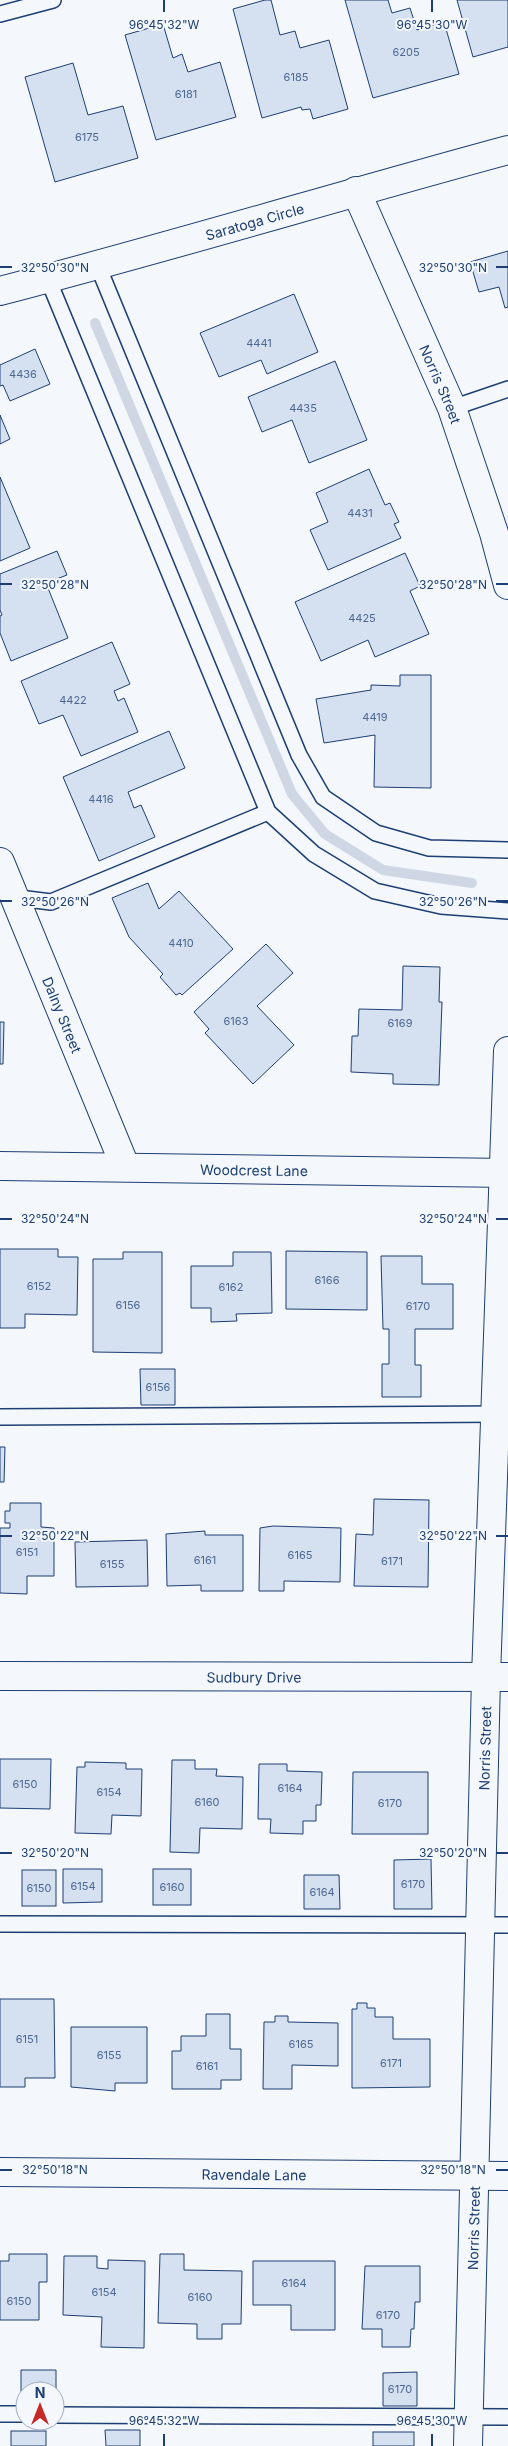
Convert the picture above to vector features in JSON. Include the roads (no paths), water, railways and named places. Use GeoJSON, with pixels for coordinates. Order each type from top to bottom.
{"type":"FeatureCollection","features":[{"type":"Feature","properties":{"kind":"street","name":"Saratoga Circle"},"geometry":{"type":"LineString","coordinates":[[0,291],[98,266],[356,191],[508,150]]}},
{"type":"Feature","properties":{"kind":"street","name":"Norris Street"},"geometry":{"type":"LineString","coordinates":[[356,191],[452,408],[494,533],[508,585]]}},
{"type":"Feature","properties":{"kind":"street","name":"Dalny Street"},"geometry":{"type":"LineString","coordinates":[[0,862],[7,897],[125,1166]]}},
{"type":"Feature","properties":{"kind":"street","name":"Norris Street"},"geometry":{"type":"LineString","coordinates":[[468,2446],[476,2176],[495,1926],[497,1677],[508,1051]]}},
{"type":"Feature","properties":{"kind":"street","name":"Woodcrest Lane"},"geometry":{"type":"LineString","coordinates":[[0,1166],[125,1166],[505,1174]]}},
{"type":"Feature","properties":{"kind":"street","name":"Sudbury Drive"},"geometry":{"type":"LineString","coordinates":[[0,1676],[497,1677]]}},
{"type":"Feature","properties":{"kind":"street","name":"Ravendale Lane"},"geometry":{"type":"LineString","coordinates":[[0,2172],[508,2176]]}},
{"type":"Feature","properties":{"kind":"lane"},"geometry":{"type":"LineString","coordinates":[[0,14],[53,0]]}},
{"type":"Feature","properties":{"kind":"lane"},"geometry":{"type":"LineString","coordinates":[[98,266],[299,755],[323,797],[376,833],[429,848],[508,850]]}},
{"type":"Feature","properties":{"kind":"lane"},"geometry":{"type":"LineString","coordinates":[[48,279],[268,812],[314,854],[375,891],[441,906],[508,911]]}},
{"type":"Feature","properties":{"kind":"lane"},"geometry":{"type":"LineString","coordinates":[[452,408],[508,389]]}},
{"type":"Feature","properties":{"kind":"lane"},"geometry":{"type":"LineString","coordinates":[[7,897],[51,902],[268,812]]}},
{"type":"Feature","properties":{"kind":"lane"},"geometry":{"type":"LineString","coordinates":[[0,1417],[501,1414]]}},
{"type":"Feature","properties":{"kind":"lane"},"geometry":{"type":"LineString","coordinates":[[0,1924],[495,1926]]}},
{"type":"Feature","properties":{"kind":"lane"},"geometry":{"type":"LineString","coordinates":[[0,2414],[15,2414]]}},
{"type":"Feature","properties":{"kind":"lane"},"geometry":{"type":"LineString","coordinates":[[65,2414],[508,2417]]}},
{"type":"Feature","properties":{"kind":"waterway"},"geometry":{"type":"LineString","coordinates":[[95,323],[292,794],[325,834],[383,870],[472,883]]}}]}
